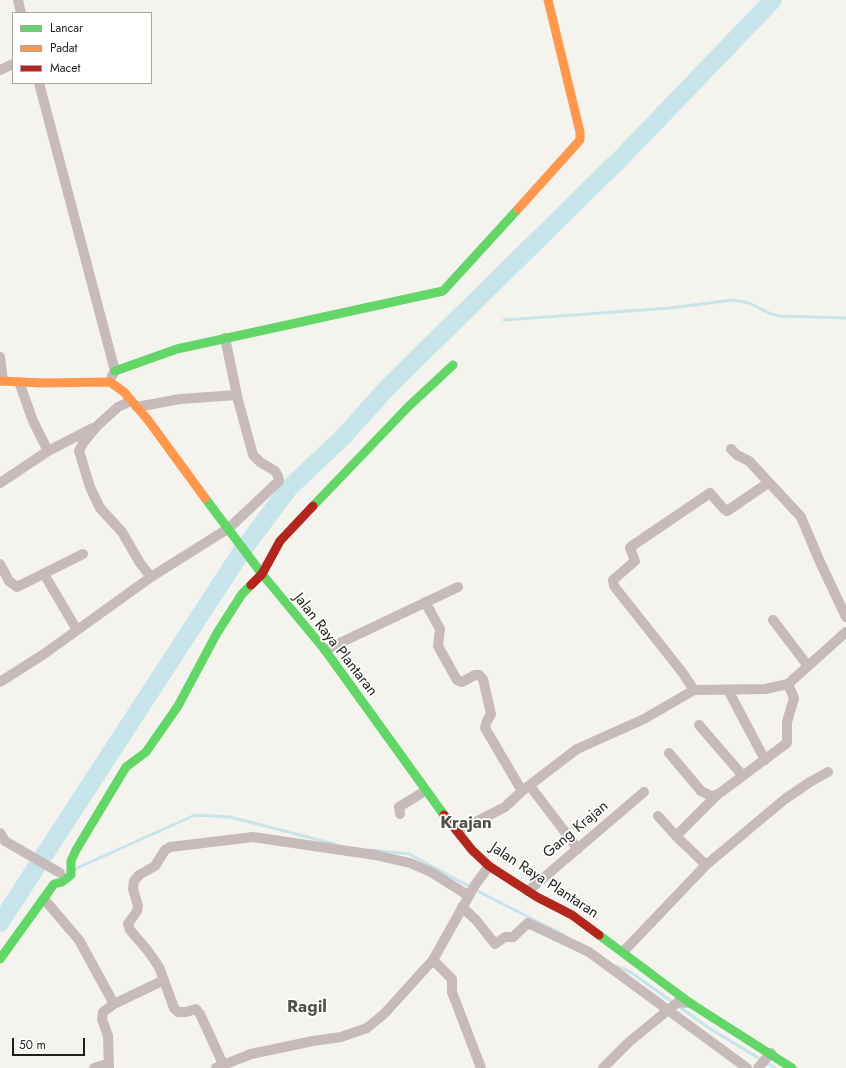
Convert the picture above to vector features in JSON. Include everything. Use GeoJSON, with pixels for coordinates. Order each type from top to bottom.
{"type":"FeatureCollection","features":[{"type":"Feature","properties":{"kind":"street"},"geometry":{"type":"LineString","coordinates":[[18,0],[21,12]]}},
{"type":"Feature","properties":{"kind":"street"},"geometry":{"type":"LineString","coordinates":[[115,371],[128,368],[166,352],[438,293],[447,286],[580,140],[580,132],[548,0]]}},
{"type":"Feature","properties":{"kind":"street"},"geometry":{"type":"LineString","coordinates":[[0,70],[12,64]]}},
{"type":"Feature","properties":{"kind":"street"},"geometry":{"type":"LineString","coordinates":[[0,357],[1,381],[110,382],[115,371],[38,84]]}},
{"type":"Feature","properties":{"kind":"street"},"geometry":{"type":"LineString","coordinates":[[0,682],[77,630],[151,577],[231,531],[275,487],[279,480],[275,472],[260,462],[253,455],[237,395],[225,338]]}},
{"type":"Feature","properties":{"kind":"street"},"geometry":{"type":"LineString","coordinates":[[0,959],[62,873],[92,826],[126,767],[146,752],[178,706],[217,633],[242,594],[260,572],[280,541],[408,407],[453,365]]}},
{"type":"Feature","properties":{"kind":"street"},"geometry":{"type":"LineString","coordinates":[[19,382],[33,421],[48,450]]}},
{"type":"Feature","properties":{"kind":"street","name":"Jalan Raya Plantaran"},"geometry":{"type":"LineString","coordinates":[[110,382],[124,392],[134,404],[231,531],[260,572],[325,650],[425,791],[472,850],[489,866],[528,891],[572,915],[623,952],[765,1061],[792,1068]]}},
{"type":"Feature","properties":{"kind":"street"},"geometry":{"type":"LineString","coordinates":[[151,577],[140,563],[122,532],[100,508],[90,487],[79,451],[83,443],[97,426],[118,407],[134,404],[237,395]]}},
{"type":"Feature","properties":{"kind":"street"},"geometry":{"type":"LineString","coordinates":[[0,483],[48,450],[97,426]]}},
{"type":"Feature","properties":{"kind":"street"},"geometry":{"type":"LineString","coordinates":[[731,449],[737,455],[749,461],[801,517],[846,617]]}},
{"type":"Feature","properties":{"kind":"street"},"geometry":{"type":"LineString","coordinates":[[694,690],[682,672],[614,586],[613,580],[635,561],[630,548],[632,546],[710,493],[725,510],[727,510],[768,483]]}},
{"type":"Feature","properties":{"kind":"street"},"geometry":{"type":"LineString","coordinates":[[0,564],[9,582],[17,587],[83,554]]}},
{"type":"Feature","properties":{"kind":"street"},"geometry":{"type":"LineString","coordinates":[[44,574],[77,630]]}},
{"type":"Feature","properties":{"kind":"street"},"geometry":{"type":"LineString","coordinates":[[325,650],[458,587]]}},
{"type":"Feature","properties":{"kind":"street"},"geometry":{"type":"LineString","coordinates":[[425,602],[440,629],[438,646],[458,680],[462,682],[475,675],[479,675],[483,679],[491,714],[485,728],[526,788],[578,849]]}},
{"type":"Feature","properties":{"kind":"street"},"geometry":{"type":"LineString","coordinates":[[773,620],[808,666]]}},
{"type":"Feature","properties":{"kind":"street"},"geometry":{"type":"LineString","coordinates":[[458,831],[505,807],[526,788],[577,749],[644,719],[694,690],[765,689],[788,684],[846,632]]}},
{"type":"Feature","properties":{"kind":"street"},"geometry":{"type":"LineString","coordinates":[[676,836],[720,793],[788,743],[788,722],[794,698],[788,684]]}},
{"type":"Feature","properties":{"kind":"street"},"geometry":{"type":"LineString","coordinates":[[728,690],[765,760]]}},
{"type":"Feature","properties":{"kind":"street"},"geometry":{"type":"LineString","coordinates":[[699,724],[708,737],[743,776]]}},
{"type":"Feature","properties":{"kind":"street"},"geometry":{"type":"LineString","coordinates":[[669,753],[701,791],[711,796],[720,793]]}},
{"type":"Feature","properties":{"kind":"street"},"geometry":{"type":"LineString","coordinates":[[623,952],[706,865],[785,799],[828,772]]}},
{"type":"Feature","properties":{"kind":"street"},"geometry":{"type":"LineString","coordinates":[[400,814],[399,807],[425,791]]}},
{"type":"Feature","properties":{"kind":"street","name":"Gang Krajan"},"geometry":{"type":"LineString","coordinates":[[528,891],[644,792]]}},
{"type":"Feature","properties":{"kind":"street"},"geometry":{"type":"LineString","coordinates":[[658,816],[706,865]]}},
{"type":"Feature","properties":{"kind":"street"},"geometry":{"type":"LineString","coordinates":[[471,891],[410,863],[375,855],[253,837],[170,847],[165,850],[155,866],[139,875],[134,881],[133,889],[138,906],[137,911],[128,924],[130,930],[148,950],[159,967],[174,1008],[178,1012],[186,1012],[196,1009],[200,1014],[219,1066],[251,1054],[360,1032],[384,1014],[433,960],[471,891],[489,866]]}},
{"type":"Feature","properties":{"kind":"street"},"geometry":{"type":"LineString","coordinates":[[2,841],[62,873]]}},
{"type":"Feature","properties":{"kind":"street"},"geometry":{"type":"LineString","coordinates":[[44,899],[79,940],[114,1004]]}},
{"type":"Feature","properties":{"kind":"street"},"geometry":{"type":"LineString","coordinates":[[462,908],[476,920],[495,944],[505,937],[513,937],[528,923],[589,952],[747,1068]]}},
{"type":"Feature","properties":{"kind":"street"},"geometry":{"type":"LineString","coordinates":[[433,960],[452,979],[452,992],[481,1068]]}},
{"type":"Feature","properties":{"kind":"street"},"geometry":{"type":"LineString","coordinates":[[94,1068],[108,1066],[108,1036],[102,1015],[114,1004],[164,980]]}},
{"type":"Feature","properties":{"kind":"street"},"geometry":{"type":"LineString","coordinates":[[603,1068],[629,1042],[678,1002],[690,1003]]}},
{"type":"Feature","properties":{"kind":"waterway"},"geometry":{"type":"LineString","coordinates":[[0,923],[242,551],[289,488],[343,437],[388,387],[623,156],[773,0]]}},
{"type":"Feature","properties":{"kind":"waterway"},"geometry":{"type":"LineString","coordinates":[[504,320],[670,308],[733,300],[749,303],[769,313],[779,316],[846,318]]}},
{"type":"Feature","properties":{"kind":"waterway"},"geometry":{"type":"LineString","coordinates":[[75,869],[195,815],[230,817],[335,844]]}},
{"type":"Feature","properties":{"kind":"waterway"},"geometry":{"type":"LineString","coordinates":[[372,850],[409,854],[564,935]]}},
{"type":"Feature","properties":{"kind":"waterway"},"geometry":{"type":"LineString","coordinates":[[615,966],[629,971],[709,1028],[775,1068]]}},
{"type":"Feature","properties":{"kind":"traffic: fast"},"geometry":{"type":"LineString","coordinates":[[115,371],[177,349],[443,291],[518,209]]}},
{"type":"Feature","properties":{"kind":"traffic: fast"},"geometry":{"type":"LineString","coordinates":[[313,506],[408,407],[453,365]]}},
{"type":"Feature","properties":{"kind":"traffic: fast"},"geometry":{"type":"LineString","coordinates":[[205,498],[262,574],[325,650],[444,815]]}},
{"type":"Feature","properties":{"kind":"traffic: fast"},"geometry":{"type":"LineString","coordinates":[[0,959],[54,884],[62,882],[71,875],[71,861],[76,850],[126,767],[146,752],[178,706],[217,633],[242,594],[251,585]]}},
{"type":"Feature","properties":{"kind":"traffic: fast"},"geometry":{"type":"LineString","coordinates":[[599,935],[690,1003],[792,1068]]}},
{"type":"Feature","properties":{"kind":"traffic: slow"},"geometry":{"type":"LineString","coordinates":[[518,209],[580,140],[580,132],[548,0]]}},
{"type":"Feature","properties":{"kind":"traffic: slow"},"geometry":{"type":"LineString","coordinates":[[0,381],[43,383],[110,382],[124,392],[148,420],[205,498]]}},
{"type":"Feature","properties":{"kind":"traffic: jam"},"geometry":{"type":"LineString","coordinates":[[251,585],[262,574],[280,541],[313,506]]}},
{"type":"Feature","properties":{"kind":"traffic: jam"},"geometry":{"type":"LineString","coordinates":[[444,815],[472,850],[489,866],[537,897],[572,915],[599,935]]}},
{"type":"Feature","properties":{"kind":"district","name":"Krajan"},"geometry":{"type":"Point","coordinates":[466,824]}},
{"type":"Feature","properties":{"kind":"district","name":"Ragil"},"geometry":{"type":"Point","coordinates":[307,1008]}}]}
